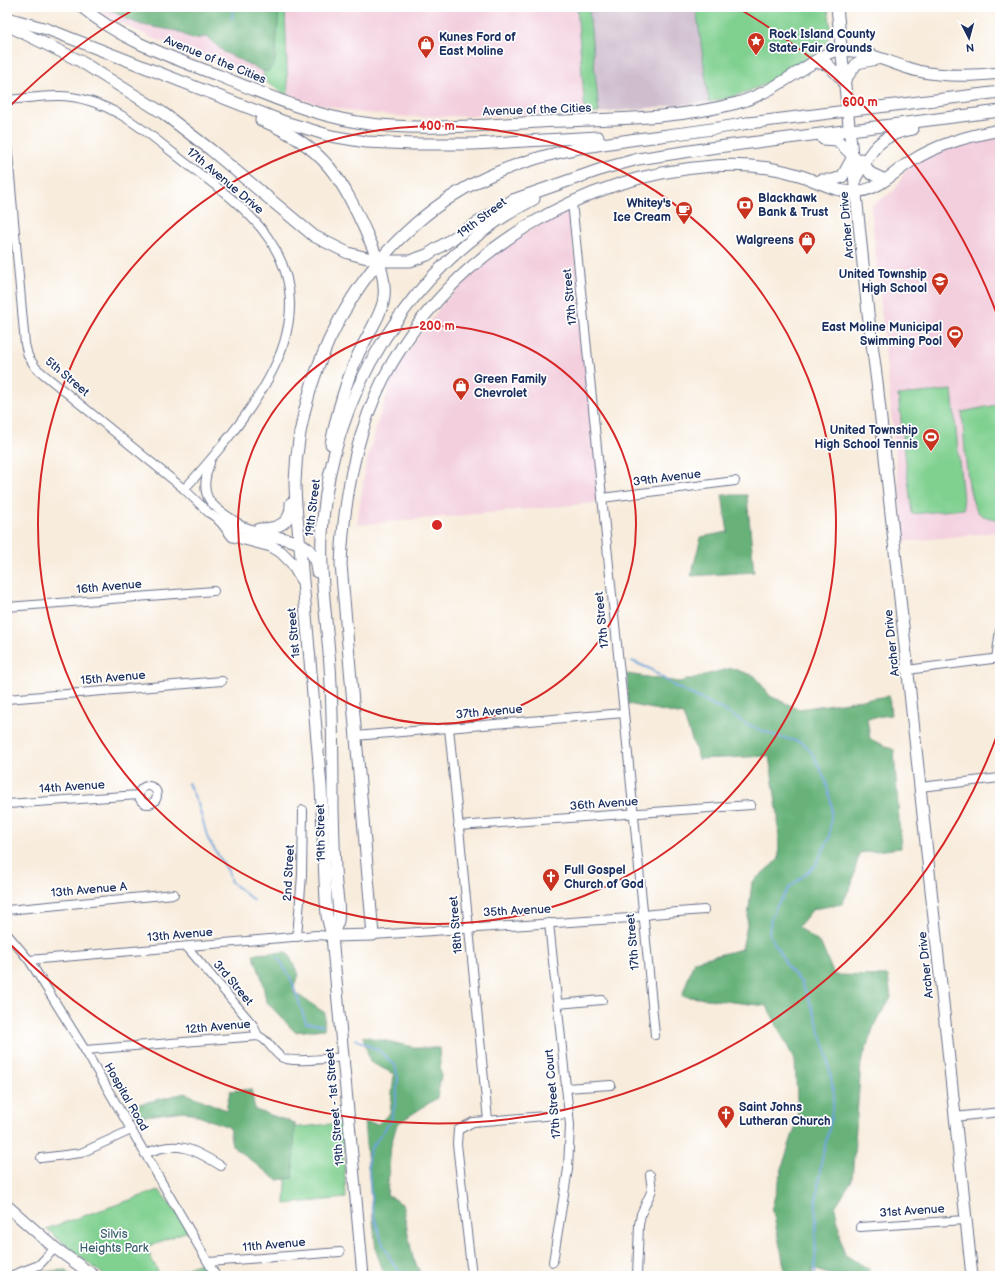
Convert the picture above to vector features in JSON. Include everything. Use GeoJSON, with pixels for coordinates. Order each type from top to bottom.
{"type":"FeatureCollection","features":[{"type":"Feature","properties":{"kind":"main road","name":"Avenue of the Cities"},"geometry":{"type":"LineString","coordinates":[[82,7],[113,30],[149,48],[310,111],[370,124],[459,125],[590,120],[641,117],[702,110],[738,102],[758,95],[832,51],[841,50],[860,52],[877,59],[926,72],[972,75],[1000,73]]}},
{"type":"Feature","properties":{"kind":"main road","name":"Archer Drive"},"geometry":{"type":"LineString","coordinates":[[838,7],[844,81],[857,192],[868,313],[877,382],[972,1276]]}},
{"type":"Feature","properties":{"kind":"main road"},"geometry":{"type":"LineString","coordinates":[[7,18],[47,29],[304,129],[343,138],[388,143],[474,144],[586,138],[747,123]]}},
{"type":"Feature","properties":{"kind":"main road"},"geometry":{"type":"LineString","coordinates":[[7,25],[80,61],[162,112],[211,150],[314,236],[348,253],[379,262],[410,261],[427,255],[514,200],[602,169],[638,159],[686,151],[1000,111]]}},
{"type":"Feature","properties":{"kind":"main road"},"geometry":{"type":"LineString","coordinates":[[814,62],[827,64],[844,81],[858,63],[877,59]]}},
{"type":"Feature","properties":{"kind":"main road"},"geometry":{"type":"LineString","coordinates":[[181,82],[280,129],[303,142],[315,152],[334,172],[350,196],[379,262],[384,287],[383,302],[359,354],[340,401],[330,445],[326,496]]}},
{"type":"Feature","properties":{"kind":"main road"},"geometry":{"type":"LineString","coordinates":[[871,108],[1000,92]]}},
{"type":"Feature","properties":{"kind":"main road"},"geometry":{"type":"LineString","coordinates":[[379,262],[411,228],[455,195],[477,182],[526,161],[556,152],[596,144],[747,123],[986,93]]}},
{"type":"Feature","properties":{"kind":"main road"},"geometry":{"type":"LineString","coordinates":[[855,179],[864,163],[879,143],[896,133],[970,123],[1000,116]]}},
{"type":"Feature","properties":{"kind":"main road"},"geometry":{"type":"LineString","coordinates":[[373,935],[341,564],[342,522],[354,460],[373,402],[391,364],[421,320],[462,275],[508,238],[552,211],[611,187],[665,173],[711,166],[736,165],[767,167],[811,179],[843,191],[857,192],[869,190],[910,162],[943,144],[1000,130]]}},
{"type":"Feature","properties":{"kind":"main road"},"geometry":{"type":"LineString","coordinates":[[686,151],[746,148],[829,139],[840,141],[864,163],[870,173],[885,180]]}},
{"type":"Feature","properties":{"kind":"main road"},"geometry":{"type":"LineString","coordinates":[[811,179],[829,181],[838,179],[846,173],[852,152]]}},
{"type":"Feature","properties":{"kind":"main road","name":"19th Street"},"geometry":{"type":"LineString","coordinates":[[332,936],[338,920],[334,843],[333,728],[322,569],[323,521],[326,496],[336,449],[357,389],[386,336],[403,312],[443,267],[484,230],[525,203],[568,182]]}},
{"type":"Feature","properties":{"kind":"main road","name":"1st Street"},"geometry":{"type":"LineString","coordinates":[[332,936],[327,916],[320,783],[295,485],[299,437],[307,400],[317,367],[331,333],[349,302],[379,262]]}},
{"type":"Feature","properties":{"kind":"main road"},"geometry":{"type":"LineString","coordinates":[[245,528],[268,529],[279,527],[290,516],[292,455],[297,422],[308,382],[317,367]]}},
{"type":"Feature","properties":{"kind":"main road"},"geometry":{"type":"LineString","coordinates":[[221,522],[235,532],[290,545],[300,543],[314,537],[323,521]]}},
{"type":"Feature","properties":{"kind":"main road"},"geometry":{"type":"LineString","coordinates":[[221,522],[293,540],[300,543],[310,551],[316,560],[320,617],[330,677]]}},
{"type":"Feature","properties":{"kind":"main road"},"geometry":{"type":"LineString","coordinates":[[221,522],[233,536],[271,546],[281,552],[292,563],[303,585]]}},
{"type":"Feature","properties":{"kind":"main road","name":"35th Avenue"},"geometry":{"type":"LineString","coordinates":[[332,936],[373,935]]}},
{"type":"Feature","properties":{"kind":"main road","name":"19th Street - 1st Street"},"geometry":{"type":"LineString","coordinates":[[332,936],[363,1276]]}},
{"type":"Feature","properties":{"kind":"main road"},"geometry":{"type":"LineString","coordinates":[[7,1206],[56,1248],[94,1276]]}},
{"type":"Feature","properties":{"kind":"street","name":"17th Avenue Drive"},"geometry":{"type":"LineString","coordinates":[[7,100],[62,96],[86,100],[103,106],[152,136],[218,188],[255,221],[270,240],[283,266],[289,293],[290,318],[285,342],[272,375],[260,396],[211,459],[184,490]]}},
{"type":"Feature","properties":{"kind":"street","name":"5th Street"},"geometry":{"type":"LineString","coordinates":[[7,143],[25,344],[28,356],[36,368],[184,490]]}},
{"type":"Feature","properties":{"kind":"street","name":"17th Street"},"geometry":{"type":"LineString","coordinates":[[572,202],[634,814],[654,1035]]}},
{"type":"Feature","properties":{"kind":"street"},"geometry":{"type":"LineString","coordinates":[[211,459],[205,482],[209,500],[211,504],[245,528]]}},
{"type":"Feature","properties":{"kind":"street","name":"39th Avenue"},"geometry":{"type":"LineString","coordinates":[[602,498],[735,480]]}},
{"type":"Feature","properties":{"kind":"street"},"geometry":{"type":"LineString","coordinates":[[184,490],[209,514],[221,522]]}},
{"type":"Feature","properties":{"kind":"street","name":"16th Avenue"},"geometry":{"type":"LineString","coordinates":[[7,607],[214,591]]}},
{"type":"Feature","properties":{"kind":"street"},"geometry":{"type":"LineString","coordinates":[[907,670],[998,658],[1000,630]]}},
{"type":"Feature","properties":{"kind":"street","name":"15th Avenue"},"geometry":{"type":"LineString","coordinates":[[7,699],[222,681]]}},
{"type":"Feature","properties":{"kind":"street","name":"37th Avenue"},"geometry":{"type":"LineString","coordinates":[[355,736],[624,713]]}},
{"type":"Feature","properties":{"kind":"street","name":"18th Street"},"geometry":{"type":"LineString","coordinates":[[449,728],[488,1120]]}},
{"type":"Feature","properties":{"kind":"street"},"geometry":{"type":"LineString","coordinates":[[920,787],[1000,778]]}},
{"type":"Feature","properties":{"kind":"street","name":"14th Avenue"},"geometry":{"type":"LineString","coordinates":[[7,804],[139,795]]}},
{"type":"Feature","properties":{"kind":"street","name":"36th Avenue"},"geometry":{"type":"LineString","coordinates":[[458,826],[751,805]]}},
{"type":"Feature","properties":{"kind":"street","name":"2nd Street"},"geometry":{"type":"LineString","coordinates":[[297,937],[302,875],[303,810]]}},
{"type":"Feature","properties":{"kind":"street","name":"13th Avenue A"},"geometry":{"type":"LineString","coordinates":[[7,910],[174,894]]}},
{"type":"Feature","properties":{"kind":"street","name":"35th Avenue"},"geometry":{"type":"LineString","coordinates":[[373,935],[468,927],[643,916],[704,910]]}},
{"type":"Feature","properties":{"kind":"street","name":"17th Street Court"},"geometry":{"type":"LineString","coordinates":[[550,923],[569,1114],[568,1169],[553,1262]]}},
{"type":"Feature","properties":{"kind":"street","name":"Hospital Road"},"geometry":{"type":"LineString","coordinates":[[7,934],[29,960],[85,1050],[216,1276]]}},
{"type":"Feature","properties":{"kind":"street","name":"13th Avenue"},"geometry":{"type":"LineString","coordinates":[[29,960],[316,935],[332,936]]}},
{"type":"Feature","properties":{"kind":"street","name":"3rd Street"},"geometry":{"type":"LineString","coordinates":[[187,947],[253,1025],[258,1036]]}},
{"type":"Feature","properties":{"kind":"street"},"geometry":{"type":"LineString","coordinates":[[558,1004],[602,1000]]}},
{"type":"Feature","properties":{"kind":"street","name":"12th Avenue"},"geometry":{"type":"LineString","coordinates":[[85,1050],[258,1036],[266,1041],[283,1058],[294,1060],[344,1057]]}},
{"type":"Feature","properties":{"kind":"street"},"geometry":{"type":"LineString","coordinates":[[566,1088],[611,1085]]}},
{"type":"Feature","properties":{"kind":"street"},"geometry":{"type":"LineString","coordinates":[[955,1117],[1000,1112]]}},
{"type":"Feature","properties":{"kind":"street"},"geometry":{"type":"LineString","coordinates":[[472,1276],[457,1144],[458,1130],[468,1123],[488,1120],[569,1114]]}},
{"type":"Feature","properties":{"kind":"street"},"geometry":{"type":"LineString","coordinates":[[41,1158],[81,1153],[131,1130]]}},
{"type":"Feature","properties":{"kind":"street"},"geometry":{"type":"LineString","coordinates":[[145,1154],[164,1146],[180,1147],[197,1152],[221,1166]]}},
{"type":"Feature","properties":{"kind":"street"},"geometry":{"type":"LineString","coordinates":[[637,1276],[639,1225],[641,1214],[652,1190],[650,1175]]}},
{"type":"Feature","properties":{"kind":"street","name":"31st Avenue"},"geometry":{"type":"LineString","coordinates":[[860,1227],[965,1220]]}},
{"type":"Feature","properties":{"kind":"street"},"geometry":{"type":"LineString","coordinates":[[10,1276],[39,1265],[56,1248]]}},
{"type":"Feature","properties":{"kind":"street","name":"11th Avenue"},"geometry":{"type":"LineString","coordinates":[[209,1262],[340,1252]]}},
{"type":"Feature","properties":{"kind":"shaded area"},"geometry":{"type":"Polygon","coordinates":[[[98,7],[259,7],[264,81],[150,37],[106,15],[98,7]]]}},
{"type":"Feature","properties":{"kind":"shaded area"},"geometry":{"type":"Polygon","coordinates":[[[285,7],[577,7],[585,114],[411,117],[354,112],[288,96],[285,7]]]}},
{"type":"Feature","properties":{"kind":"shaded area"},"geometry":{"type":"Polygon","coordinates":[[[629,7],[696,7],[709,102],[599,113],[589,11],[629,7]]]}},
{"type":"Feature","properties":{"kind":"shaded area","name":"United Township High School"},"geometry":{"type":"Polygon","coordinates":[[[1000,130],[1000,532],[904,542],[871,206],[895,190],[910,162],[1000,130]]]}},
{"type":"Feature","properties":{"kind":"shaded area"},"geometry":{"type":"Polygon","coordinates":[[[568,209],[607,502],[357,525],[365,469],[377,424],[392,379],[404,356],[442,305],[481,265],[516,239],[568,209]]]}},
{"type":"Feature","properties":{"kind":"green space"},"geometry":{"type":"Polygon","coordinates":[[[106,7],[279,7],[275,64],[268,71],[262,71],[224,52],[207,37],[192,39],[177,31],[142,25],[126,19],[106,7]]]}},
{"type":"Feature","properties":{"kind":"green space"},"geometry":{"type":"Polygon","coordinates":[[[259,7],[285,7],[288,96],[264,81],[259,7]]]}},
{"type":"Feature","properties":{"kind":"green space"},"geometry":{"type":"Polygon","coordinates":[[[577,7],[629,7],[589,11],[599,113],[585,114],[577,7]]]}},
{"type":"Feature","properties":{"kind":"green space","name":"Rock Island County State Fair Grounds"},"geometry":{"type":"Polygon","coordinates":[[[696,7],[828,7],[831,32],[829,34],[828,41],[788,72],[758,87],[709,102],[696,7]]]}},
{"type":"Feature","properties":{"kind":"green space","name":"United Township High School Tennis"},"geometry":{"type":"Polygon","coordinates":[[[952,390],[964,509],[912,514],[898,395],[952,390]]]}},
{"type":"Feature","properties":{"kind":"green space"},"geometry":{"type":"Polygon","coordinates":[[[1000,404],[999,520],[981,515],[975,506],[971,495],[968,481],[962,412],[1000,404]]]}},
{"type":"Feature","properties":{"kind":"green space"},"geometry":{"type":"Polygon","coordinates":[[[722,495],[747,495],[754,572],[691,576],[701,537],[728,532],[722,495]]]}},
{"type":"Feature","properties":{"kind":"green space"},"geometry":{"type":"Polygon","coordinates":[[[731,668],[755,676],[770,696],[799,709],[889,696],[891,715],[867,718],[870,739],[894,750],[901,848],[859,853],[852,883],[842,904],[813,909],[798,927],[821,944],[834,975],[888,976],[891,998],[875,1023],[861,1063],[852,1180],[835,1207],[844,1254],[870,1270],[863,1276],[835,1276],[812,1269],[813,1276],[786,1276],[772,1207],[784,1161],[798,1118],[795,1061],[767,1006],[682,996],[694,961],[742,949],[747,925],[752,882],[779,859],[778,815],[769,756],[699,759],[683,715],[628,704],[627,674],[679,682],[731,668]]]}},
{"type":"Feature","properties":{"kind":"green space"},"geometry":{"type":"Polygon","coordinates":[[[287,952],[299,975],[292,991],[325,1013],[324,1029],[295,1032],[266,1001],[262,979],[253,954],[287,952]]]}},
{"type":"Feature","properties":{"kind":"green space"},"geometry":{"type":"Polygon","coordinates":[[[363,1036],[418,1048],[439,1048],[441,1076],[437,1098],[397,1124],[391,1145],[387,1195],[402,1204],[413,1258],[422,1276],[385,1276],[376,1251],[364,1122],[378,1124],[390,1113],[394,1074],[370,1062],[363,1036]]]}},
{"type":"Feature","properties":{"kind":"green space"},"geometry":{"type":"Polygon","coordinates":[[[251,1089],[255,1110],[295,1123],[293,1178],[277,1180],[232,1146],[229,1127],[184,1111],[138,1117],[131,1106],[185,1093],[226,1110],[230,1091],[251,1089]]]}},
{"type":"Feature","properties":{"kind":"green space"},"geometry":{"type":"Polygon","coordinates":[[[342,1123],[346,1198],[285,1204],[289,1128],[342,1123]]]}},
{"type":"Feature","properties":{"kind":"green space","name":"Silvis Heights Park"},"geometry":{"type":"Polygon","coordinates":[[[159,1190],[190,1230],[146,1247],[160,1276],[105,1276],[46,1229],[159,1190]]]}},
{"type":"Feature","properties":{"kind":"green space","name":"Silvis Heights Park"},"geometry":{"type":"Polygon","coordinates":[[[204,1262],[214,1276],[165,1276],[204,1262]]]}},
{"type":"Feature","properties":{"kind":"green space"},"geometry":{"type":"Polygon","coordinates":[[[67,1270],[71,1276],[20,1276],[27,1273],[67,1270]]]}},
{"type":"Feature","properties":{"kind":"waterway"},"geometry":{"type":"LineString","coordinates":[[232,19],[233,7]]}},
{"type":"Feature","properties":{"kind":"waterway"},"geometry":{"type":"LineString","coordinates":[[632,661],[650,669],[674,686],[722,709],[748,725],[776,736],[800,742],[806,746],[814,756],[826,781],[832,807],[829,839],[815,866],[789,888],[776,907],[771,918],[769,934],[789,969],[801,982],[814,1012],[826,1049],[834,1096],[830,1125],[821,1163],[816,1204],[815,1276]]}},
{"type":"Feature","properties":{"kind":"waterway"},"geometry":{"type":"LineString","coordinates":[[188,783],[198,804],[208,839],[228,871],[231,882],[253,900]]}},
{"type":"Feature","properties":{"kind":"waterway"},"geometry":{"type":"LineString","coordinates":[[278,957],[291,979],[306,1023],[322,1025]]}},
{"type":"Feature","properties":{"kind":"waterway"},"geometry":{"type":"LineString","coordinates":[[355,1039],[378,1050],[395,1065],[398,1079],[396,1100],[391,1121],[371,1148],[368,1158],[372,1209],[383,1245],[396,1268],[405,1276]]}},
{"type":"Feature","properties":{"kind":"place","name":"Rock Island County State Fair Grounds"},"geometry":{"type":"Point","coordinates":[756,56]}},
{"type":"Feature","properties":{"kind":"place","name":"Kunes Ford of East Moline"},"geometry":{"type":"Point","coordinates":[426,59]}},
{"type":"Feature","properties":{"kind":"place","name":"Blackhawk Bank & Trust"},"geometry":{"type":"Point","coordinates":[745,220]}},
{"type":"Feature","properties":{"kind":"place","name":"Whitey's Ice Cream"},"geometry":{"type":"Point","coordinates":[684,225]}},
{"type":"Feature","properties":{"kind":"place","name":"Walgreens"},"geometry":{"type":"Point","coordinates":[807,255]}},
{"type":"Feature","properties":{"kind":"place","name":"United Township High School"},"geometry":{"type":"Point","coordinates":[940,296]}},
{"type":"Feature","properties":{"kind":"place","name":"East Moline Municipal Swimming Pool"},"geometry":{"type":"Point","coordinates":[955,349]}},
{"type":"Feature","properties":{"kind":"place","name":"Green Family Chevrolet"},"geometry":{"type":"Point","coordinates":[461,401]}},
{"type":"Feature","properties":{"kind":"place","name":"United Township High School Tennis"},"geometry":{"type":"Point","coordinates":[931,452]}},
{"type":"Feature","properties":{"kind":"place","name":"Full Gospel Church of God"},"geometry":{"type":"Point","coordinates":[551,892]}},
{"type":"Feature","properties":{"kind":"place","name":"Saint Johns Lutheran Church"},"geometry":{"type":"Point","coordinates":[726,1129]}}]}
